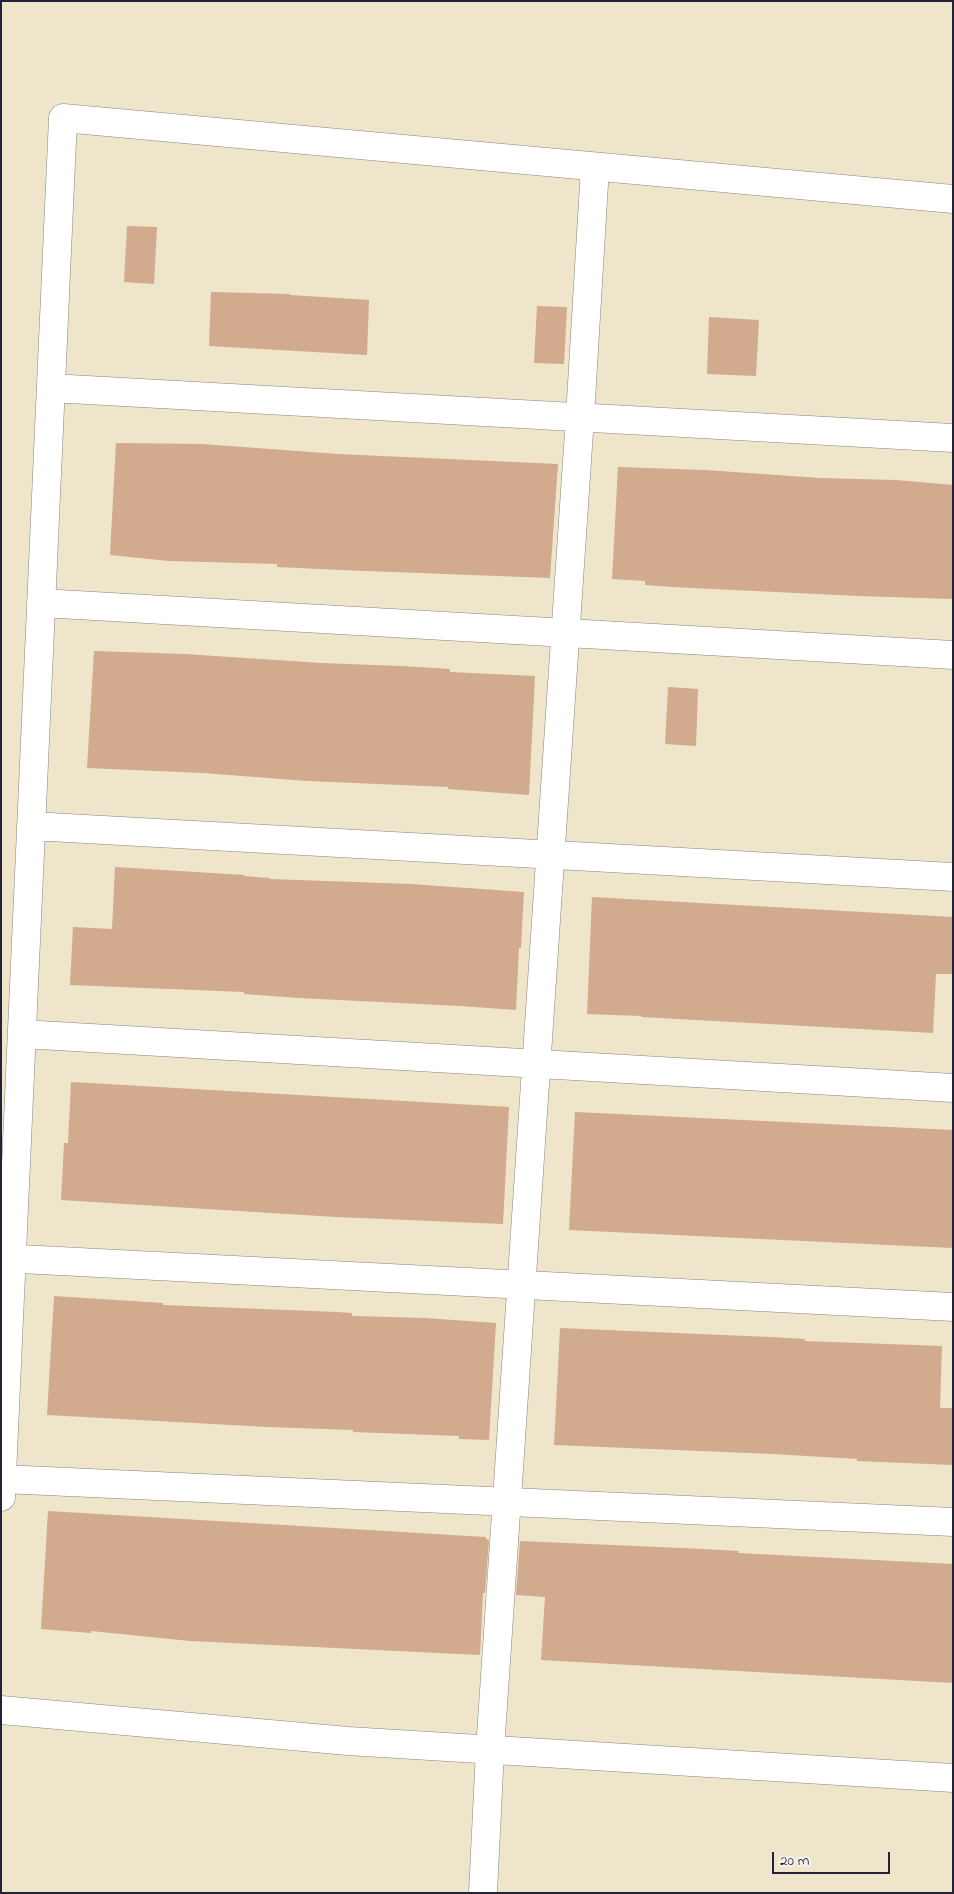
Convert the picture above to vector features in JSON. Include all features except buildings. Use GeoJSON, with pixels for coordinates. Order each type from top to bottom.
{"type":"FeatureCollection","features":[{"type":"Feature","properties":{"kind":"lane"},"geometry":{"type":"LineString","coordinates":[[953,200],[62,118],[22,1034],[6,1258],[2,1488],[507,1502],[953,1522]]}},
{"type":"Feature","properties":{"kind":"lane"},"geometry":{"type":"LineString","coordinates":[[483,1893],[490,1750],[566,633],[595,167]]}},
{"type":"Feature","properties":{"kind":"lane"},"geometry":{"type":"LineString","coordinates":[[51,388],[953,438]]}},
{"type":"Feature","properties":{"kind":"lane"},"geometry":{"type":"LineString","coordinates":[[41,603],[953,655]]}},
{"type":"Feature","properties":{"kind":"lane"},"geometry":{"type":"LineString","coordinates":[[31,826],[953,877]]}},
{"type":"Feature","properties":{"kind":"lane"},"geometry":{"type":"LineString","coordinates":[[22,1034],[953,1088]]}},
{"type":"Feature","properties":{"kind":"lane"},"geometry":{"type":"LineString","coordinates":[[6,1258],[953,1307]]}},
{"type":"Feature","properties":{"kind":"lane"},"geometry":{"type":"LineString","coordinates":[[1,1710],[348,1741],[953,1778]]}}]}
